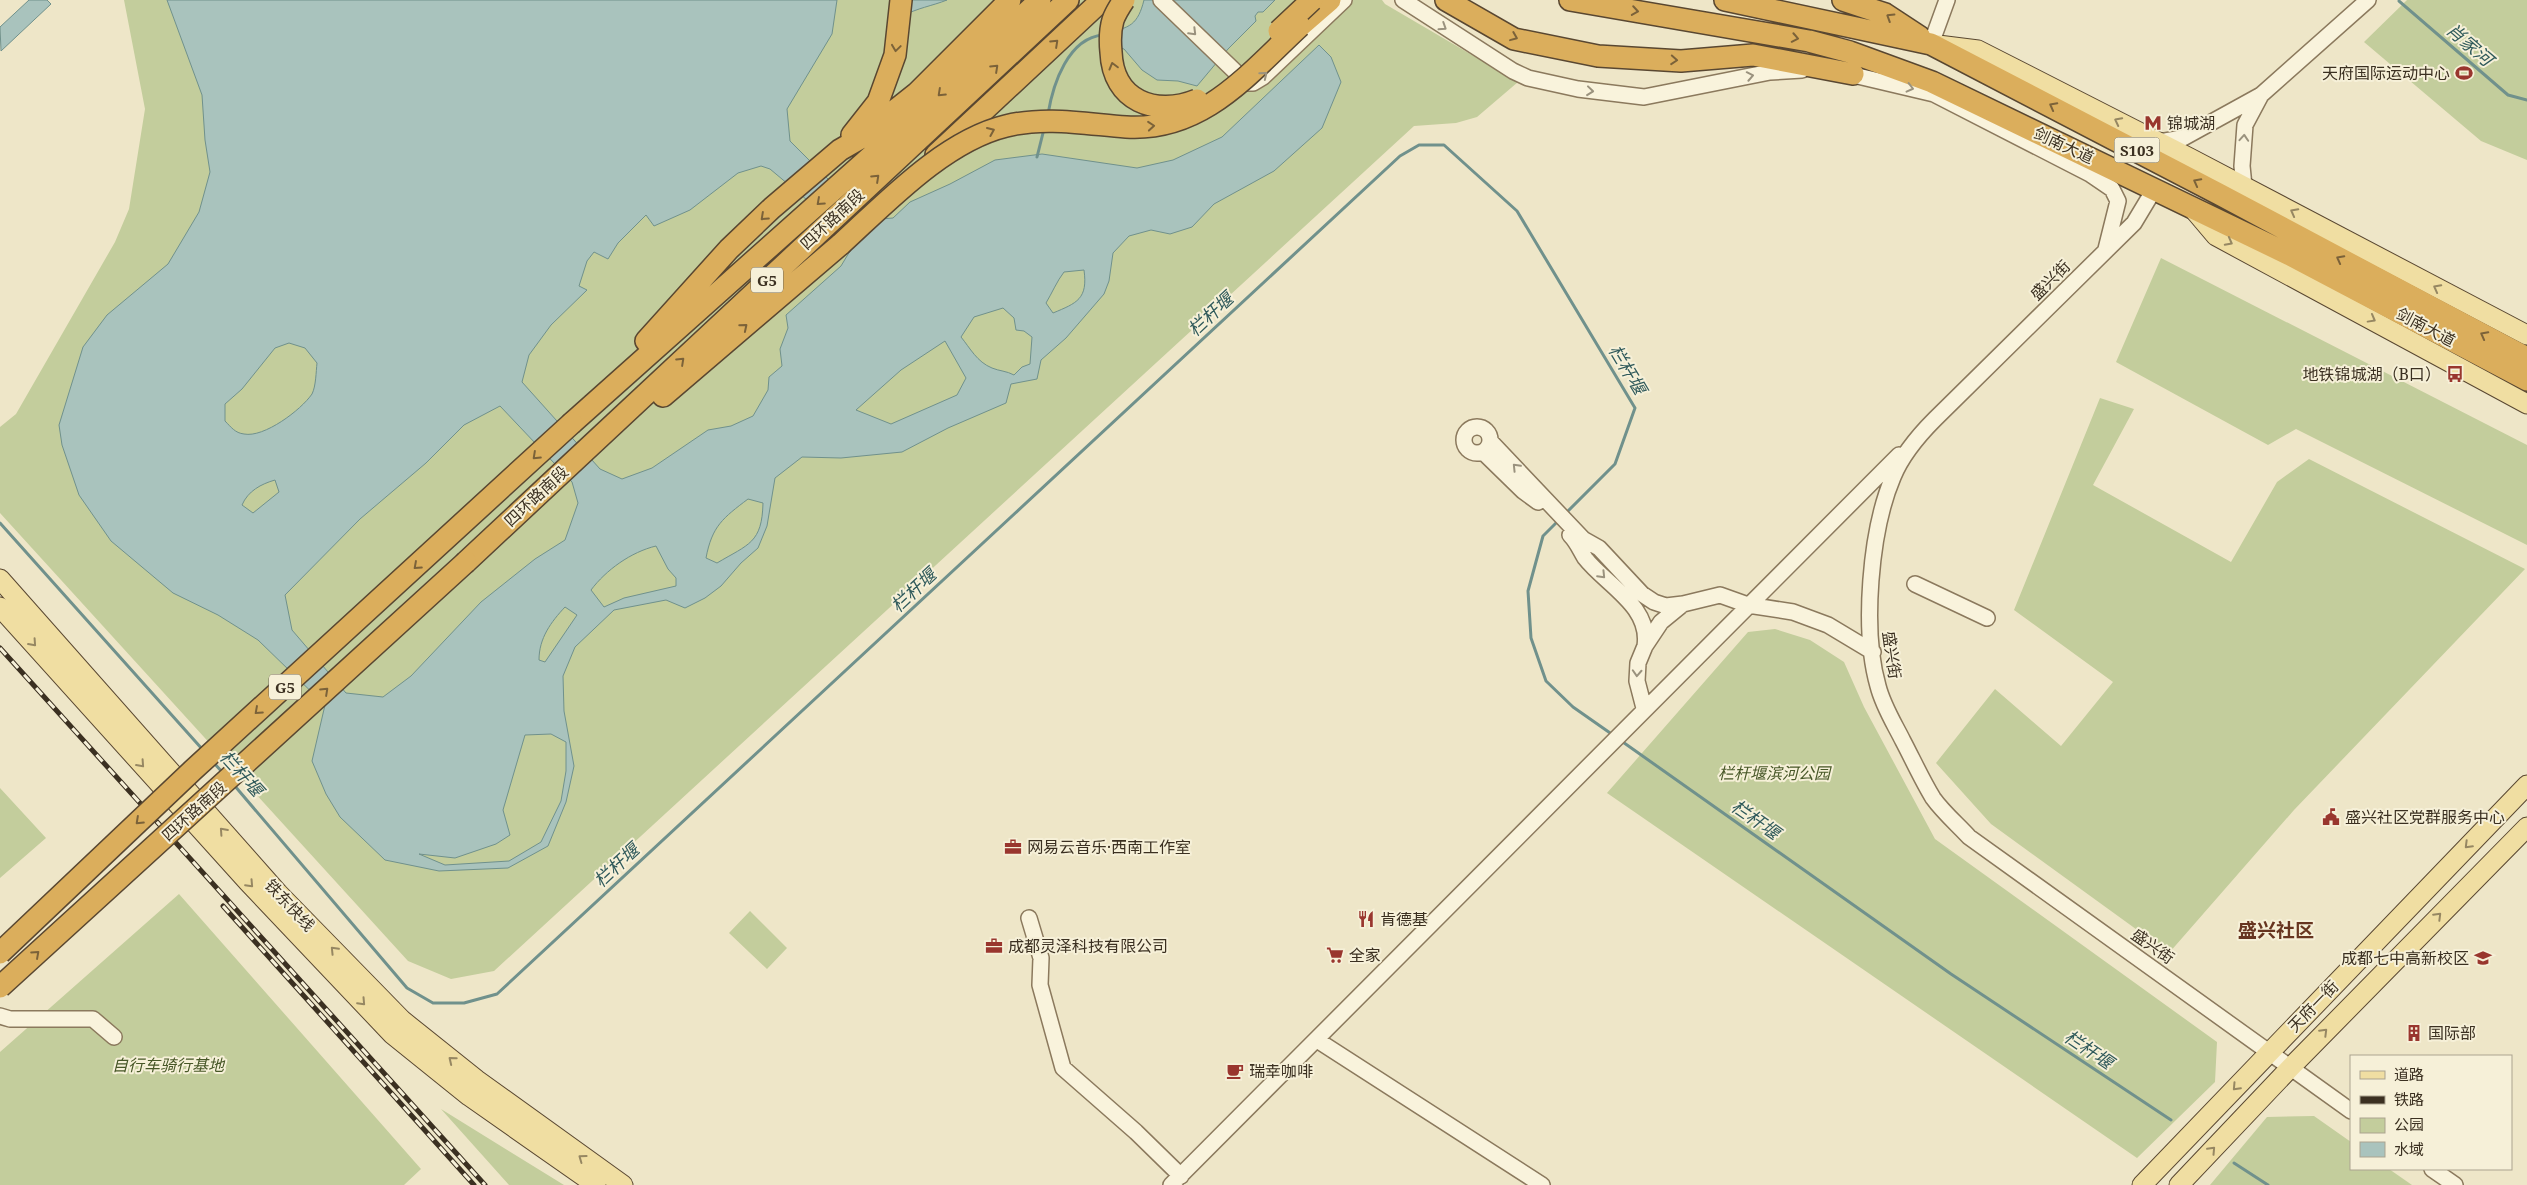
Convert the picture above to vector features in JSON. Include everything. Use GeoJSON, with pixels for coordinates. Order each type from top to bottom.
{"type":"FeatureCollection","features":[{"type":"Feature","properties":{"kind":"highway"},"geometry":{"type":"LineString","coordinates":[[572,423],[729,249],[840,150],[878,102],[895,55],[902,0]]}},
{"type":"Feature","properties":{"kind":"highway"},"geometry":{"type":"LineString","coordinates":[[840,150],[860,139],[917,93],[1010,0]]}},
{"type":"Feature","properties":{"kind":"highway","name":"四环路南段"},"geometry":{"type":"LineString","coordinates":[[0,953],[193,770],[572,423],[905,126],[1040,0]]}},
{"type":"Feature","properties":{"kind":"highway","name":"四环路南段"},"geometry":{"type":"LineString","coordinates":[[0,986],[466,562],[1068,0]]}},
{"type":"Feature","properties":{"kind":"highway"},"geometry":{"type":"LineString","coordinates":[[466,562],[841,244],[1102,0]]}},
{"type":"Feature","properties":{"kind":"highway"},"geometry":{"type":"LineString","coordinates":[[1124,0],[1113,20],[1111,67],[1124,91],[1143,104],[1167,108],[1196,101],[1219,86],[1312,0]]}},
{"type":"Feature","properties":{"kind":"highway"},"geometry":{"type":"LineString","coordinates":[[892,197],[945,156],[966,143],[1004,126],[1046,121],[1147,126],[1186,119],[1219,100],[1330,0]]}},
{"type":"Feature","properties":{"kind":"highway","name":"剑南大道"},"geometry":{"type":"LineString","coordinates":[[1570,0],[1769,33],[1850,52],[1932,82],[2155,188],[2194,210],[2290,255],[2527,380]]}},
{"type":"Feature","properties":{"kind":"highway","name":"剑南大道"},"geometry":{"type":"LineString","coordinates":[[1725,0],[1931,44],[2194,180],[2527,358]]}},
{"type":"Feature","properties":{"kind":"highway"},"geometry":{"type":"LineString","coordinates":[[1843,0],[1885,14],[1931,44]]}},
{"type":"Feature","properties":{"kind":"highway"},"geometry":{"type":"LineString","coordinates":[[1446,2],[1514,39],[1598,56],[1681,61],[1752,55],[1853,74]]}},
{"type":"Feature","properties":{"kind":"main road"},"geometry":{"type":"LineString","coordinates":[[1931,44],[1978,50],[2244,186],[2527,335]]}},
{"type":"Feature","properties":{"kind":"main road"},"geometry":{"type":"LineString","coordinates":[[2194,210],[2216,236],[2527,404]]}},
{"type":"Feature","properties":{"kind":"main road","name":"铁东快线"},"geometry":{"type":"LineString","coordinates":[[0,579],[278,893],[402,1020],[477,1080],[622,1185]]}},
{"type":"Feature","properties":{"kind":"main road","name":"铁东快线"},"geometry":{"type":"LineString","coordinates":[[0,607],[247,881],[392,1034],[469,1096],[596,1185]]}},
{"type":"Feature","properties":{"kind":"main road","name":"天府一街"},"geometry":{"type":"LineString","coordinates":[[2142,1185],[2527,785]]}},
{"type":"Feature","properties":{"kind":"main road","name":"天府一街"},"geometry":{"type":"LineString","coordinates":[[2179,1185],[2290,1068],[2527,826]]}},
{"type":"Feature","properties":{"kind":"street"},"geometry":{"type":"LineString","coordinates":[[1161,0],[1226,64],[1247,82],[1253,83],[1264,77],[1344,0]]}},
{"type":"Feature","properties":{"kind":"street"},"geometry":{"type":"LineString","coordinates":[[1403,0],[1513,71],[1528,78],[1578,89],[1644,97],[1770,72],[1811,69],[1853,74],[1934,94],[2090,174],[2112,189],[2118,201],[2105,250]]}},
{"type":"Feature","properties":{"kind":"street"},"geometry":{"type":"LineString","coordinates":[[1931,44],[1947,0]]}},
{"type":"Feature","properties":{"kind":"street"},"geometry":{"type":"LineString","coordinates":[[2159,142],[2182,138],[2261,95],[2368,0]]}},
{"type":"Feature","properties":{"kind":"street"},"geometry":{"type":"LineString","coordinates":[[2244,186],[2242,166],[2245,125],[2261,95]]}},
{"type":"Feature","properties":{"kind":"street","name":"盛兴街"},"geometry":{"type":"LineString","coordinates":[[2155,188],[2134,223],[1919,436],[1893,477],[1878,532],[1872,569],[1870,613],[1874,671],[1884,704],[1934,799],[1970,837],[2350,1110]]}},
{"type":"Feature","properties":{"kind":"street"},"geometry":{"type":"LineString","coordinates":[[1029,918],[1041,958],[1040,985],[1063,1068],[1136,1132],[1176,1180],[1604,752],[1644,708],[1919,436]]}},
{"type":"Feature","properties":{"kind":"street"},"geometry":{"type":"LineString","coordinates":[[1487,446],[1575,534],[1599,548],[1642,594],[1666,606],[1720,595],[1748,605],[1793,612],[1828,625],[1873,652]]}},
{"type":"Feature","properties":{"kind":"street"},"geometry":{"type":"LineString","coordinates":[[1575,534],[1585,557],[1636,610],[1645,629],[1645,646]]}},
{"type":"Feature","properties":{"kind":"street"},"geometry":{"type":"LineString","coordinates":[[1915,584],[1987,618]]}},
{"type":"Feature","properties":{"kind":"street"},"geometry":{"type":"LineString","coordinates":[[1644,708],[1637,681],[1638,663],[1645,646],[1661,622],[1683,604]]}},
{"type":"Feature","properties":{"kind":"street"},"geometry":{"type":"LineString","coordinates":[[0,1016],[10,1019],[93,1019],[114,1037]]}},
{"type":"Feature","properties":{"kind":"street"},"geometry":{"type":"LineString","coordinates":[[1317,1040],[1542,1185]]}},
{"type":"Feature","properties":{"kind":"street"},"geometry":{"type":"LineString","coordinates":[[2433,1170],[2455,1185]]}},
{"type":"Feature","properties":{"kind":"green space"},"geometry":{"type":"Polygon","coordinates":[[[124,0],[1382,0],[1385,4],[1518,82],[1477,117],[1456,123],[1414,126],[494,971],[451,979],[408,961],[0,513],[0,427],[16,414],[115,242],[129,209],[145,109],[124,0]]]}},
{"type":"Feature","properties":{"kind":"green space","name":"天府国际运动中心"},"geometry":{"type":"Polygon","coordinates":[[[2407,0],[2527,0],[2527,160],[2481,141],[2364,42],[2407,0]]]}},
{"type":"Feature","properties":{"kind":"green space"},"geometry":{"type":"Polygon","coordinates":[[[2161,258],[2527,445],[2527,545],[2296,429],[2268,445],[2116,362],[2161,258]]]}},
{"type":"Feature","properties":{"kind":"green space"},"geometry":{"type":"Polygon","coordinates":[[[2100,398],[2134,409],[2093,485],[2231,562],[2277,482],[2309,459],[2525,569],[2294,810],[2169,953],[1991,824],[1936,763],[1995,689],[2061,746],[2113,682],[2014,610],[2100,398]]]}},
{"type":"Feature","properties":{"kind":"green space","name":"栏杆堰滨河公园"},"geometry":{"type":"Polygon","coordinates":[[[1775,629],[1810,640],[1844,662],[1864,707],[1935,839],[2217,1042],[2215,1082],[2137,1158],[1607,793],[1748,632],[1775,629]]]}},
{"type":"Feature","properties":{"kind":"green space"},"geometry":{"type":"Polygon","coordinates":[[[0,788],[46,838],[0,878],[0,788]]]}},
{"type":"Feature","properties":{"kind":"green space","name":"自行车骑行基地"},"geometry":{"type":"Polygon","coordinates":[[[179,894],[421,1169],[404,1185],[0,1185],[0,1052],[179,894]]]}},
{"type":"Feature","properties":{"kind":"green space"},"geometry":{"type":"Polygon","coordinates":[[[750,911],[787,948],[767,969],[729,933],[750,911]]]}},
{"type":"Feature","properties":{"kind":"green space"},"geometry":{"type":"Polygon","coordinates":[[[441,1109],[564,1185],[509,1185],[441,1109]]]}},
{"type":"Feature","properties":{"kind":"green space"},"geometry":{"type":"Polygon","coordinates":[[[2314,1116],[2350,1141],[2350,1170],[2390,1170],[2412,1185],[2210,1185],[2267,1117],[2314,1116]]]}},
{"type":"Feature","properties":{"kind":"water"},"geometry":{"type":"Polygon","coordinates":[[[29,0],[47,0],[51,4],[1,51],[0,27],[29,0]]]}},
{"type":"Feature","properties":{"kind":"water"},"geometry":{"type":"Polygon","coordinates":[[[167,0],[837,0],[832,34],[787,109],[790,141],[869,220],[893,218],[910,202],[950,184],[995,160],[1042,154],[1137,168],[1173,160],[1222,137],[1319,45],[1331,57],[1341,82],[1322,128],[1274,171],[1214,204],[1192,227],[1170,234],[1151,230],[1129,236],[1113,253],[1109,281],[1104,294],[1066,338],[1041,360],[1037,379],[1011,384],[1006,403],[948,428],[902,452],[841,458],[802,457],[775,478],[767,526],[758,548],[741,563],[721,586],[705,598],[685,608],[666,600],[614,610],[575,647],[563,676],[564,711],[574,766],[566,802],[548,846],[508,868],[439,871],[385,860],[340,817],[326,794],[312,761],[325,705],[258,640],[218,615],[173,593],[111,541],[79,495],[62,445],[59,425],[83,347],[107,315],[168,264],[199,212],[210,172],[205,140],[202,95],[167,0]],[[761,166],[738,173],[690,210],[654,226],[646,215],[618,243],[608,259],[594,252],[587,261],[579,286],[587,290],[551,325],[529,355],[522,382],[600,469],[622,479],[652,468],[708,430],[731,426],[753,416],[768,390],[769,377],[782,366],[780,349],[788,328],[786,315],[841,266],[850,251],[850,236],[770,169],[761,166]],[[1084,270],[1064,272],[1046,303],[1053,313],[1079,299],[1084,288],[1084,270]],[[1003,308],[974,317],[961,337],[978,358],[992,368],[1014,375],[1022,367],[1030,364],[1032,337],[1024,331],[1016,330],[1014,318],[1003,308]],[[945,341],[901,370],[856,410],[891,424],[957,395],[966,378],[945,341]],[[289,343],[275,348],[242,389],[225,404],[225,421],[233,429],[244,434],[262,432],[291,415],[312,394],[317,363],[305,348],[289,343]],[[500,406],[464,425],[426,463],[360,519],[285,595],[292,630],[346,693],[383,697],[411,676],[481,602],[535,559],[565,540],[578,503],[572,482],[500,406]],[[275,480],[251,492],[242,505],[253,513],[279,492],[275,480]],[[748,499],[725,518],[715,530],[706,558],[717,563],[752,541],[760,527],[763,503],[748,499]],[[656,546],[628,557],[604,576],[591,590],[604,607],[624,598],[676,586],[676,578],[668,569],[656,546]],[[565,607],[551,625],[541,645],[539,660],[545,662],[577,615],[565,607]],[[551,734],[525,735],[503,810],[510,835],[496,844],[455,858],[419,854],[445,865],[509,861],[541,842],[561,801],[566,771],[566,742],[551,734]]]}},
{"type":"Feature","properties":{"kind":"water"},"geometry":{"type":"Polygon","coordinates":[[[911,0],[947,0],[903,16],[911,0]]]}},
{"type":"Feature","properties":{"kind":"water"},"geometry":{"type":"Polygon","coordinates":[[[1144,0],[1275,0],[1263,12],[1258,12],[1255,16],[1256,21],[1228,49],[1197,86],[1178,81],[1157,80],[1142,70],[1124,49],[1111,45],[1105,32],[1121,29],[1132,24],[1139,15],[1144,0]]]}},
{"type":"Feature","properties":{"kind":"waterway","name":"肖家河"},"geometry":{"type":"LineString","coordinates":[[2399,1],[2508,95],[2527,100]]}},
{"type":"Feature","properties":{"kind":"waterway"},"geometry":{"type":"LineString","coordinates":[[1048,114],[1054,89],[1064,64],[1080,44],[1091,38],[1103,35]]}},
{"type":"Feature","properties":{"kind":"waterway"},"geometry":{"type":"LineString","coordinates":[[1037,157],[1044,129]]}},
{"type":"Feature","properties":{"kind":"waterway","name":"栏杆堰"},"geometry":{"type":"LineString","coordinates":[[234,785],[407,988],[433,1003],[464,1003],[497,994],[1400,156],[1419,145],[1444,145],[1517,211],[1635,408],[1615,464],[1565,514]]}},
{"type":"Feature","properties":{"kind":"waterway","name":"栏杆堰"},"geometry":{"type":"LineString","coordinates":[[1559,520],[1543,536],[1528,591],[1531,638],[1546,681],[1573,707],[1613,735]]}},
{"type":"Feature","properties":{"kind":"waterway","name":"栏杆堰"},"geometry":{"type":"LineString","coordinates":[[0,523],[203,750]]}},
{"type":"Feature","properties":{"kind":"waterway","name":"栏杆堰"},"geometry":{"type":"LineString","coordinates":[[1620,740],[1951,974],[2171,1120]]}},
{"type":"Feature","properties":{"kind":"waterway","name":"栏杆堰"},"geometry":{"type":"LineString","coordinates":[[214,763],[223,773]]}},
{"type":"Feature","properties":{"kind":"waterway"},"geometry":{"type":"LineString","coordinates":[[2234,1163],[2268,1185]]}},
{"type":"Feature","properties":{"kind":"railway"},"geometry":{"type":"LineString","coordinates":[[0,648],[485,1185]]}},
{"type":"Feature","properties":{"kind":"railway"},"geometry":{"type":"LineString","coordinates":[[223,906],[474,1185]]}},
{"type":"Feature","properties":{"kind":"place","name":"天府国际运动中心"},"geometry":{"type":"Point","coordinates":[2464,73]}},
{"type":"Feature","properties":{"kind":"place","name":"锦城湖"},"geometry":{"type":"Point","coordinates":[2153,123]}},
{"type":"Feature","properties":{"kind":"place","name":"地铁锦城湖（B口）"},"geometry":{"type":"Point","coordinates":[2455,374]}},
{"type":"Feature","properties":{"kind":"place","name":"盛兴社区党群服务中心"},"geometry":{"type":"Point","coordinates":[2331,817]}},
{"type":"Feature","properties":{"kind":"place","name":"网易云音乐·西南工作室"},"geometry":{"type":"Point","coordinates":[1013,847]}},
{"type":"Feature","properties":{"kind":"place","name":"肯德基"},"geometry":{"type":"Point","coordinates":[1366,919]}},
{"type":"Feature","properties":{"kind":"place","name":"成都灵泽科技有限公司"},"geometry":{"type":"Point","coordinates":[994,946]}},
{"type":"Feature","properties":{"kind":"place","name":"全家"},"geometry":{"type":"Point","coordinates":[1335,955]}},
{"type":"Feature","properties":{"kind":"place","name":"成都七中高新校区"},"geometry":{"type":"Point","coordinates":[2483,958]}},
{"type":"Feature","properties":{"kind":"place","name":"国际部"},"geometry":{"type":"Point","coordinates":[2414,1033]}},
{"type":"Feature","properties":{"kind":"place","name":"瑞幸咖啡"},"geometry":{"type":"Point","coordinates":[1235,1071]}},
{"type":"Feature","properties":{"kind":"district","name":"盛兴社区"},"geometry":{"type":"Point","coordinates":[2276,930]}}]}
